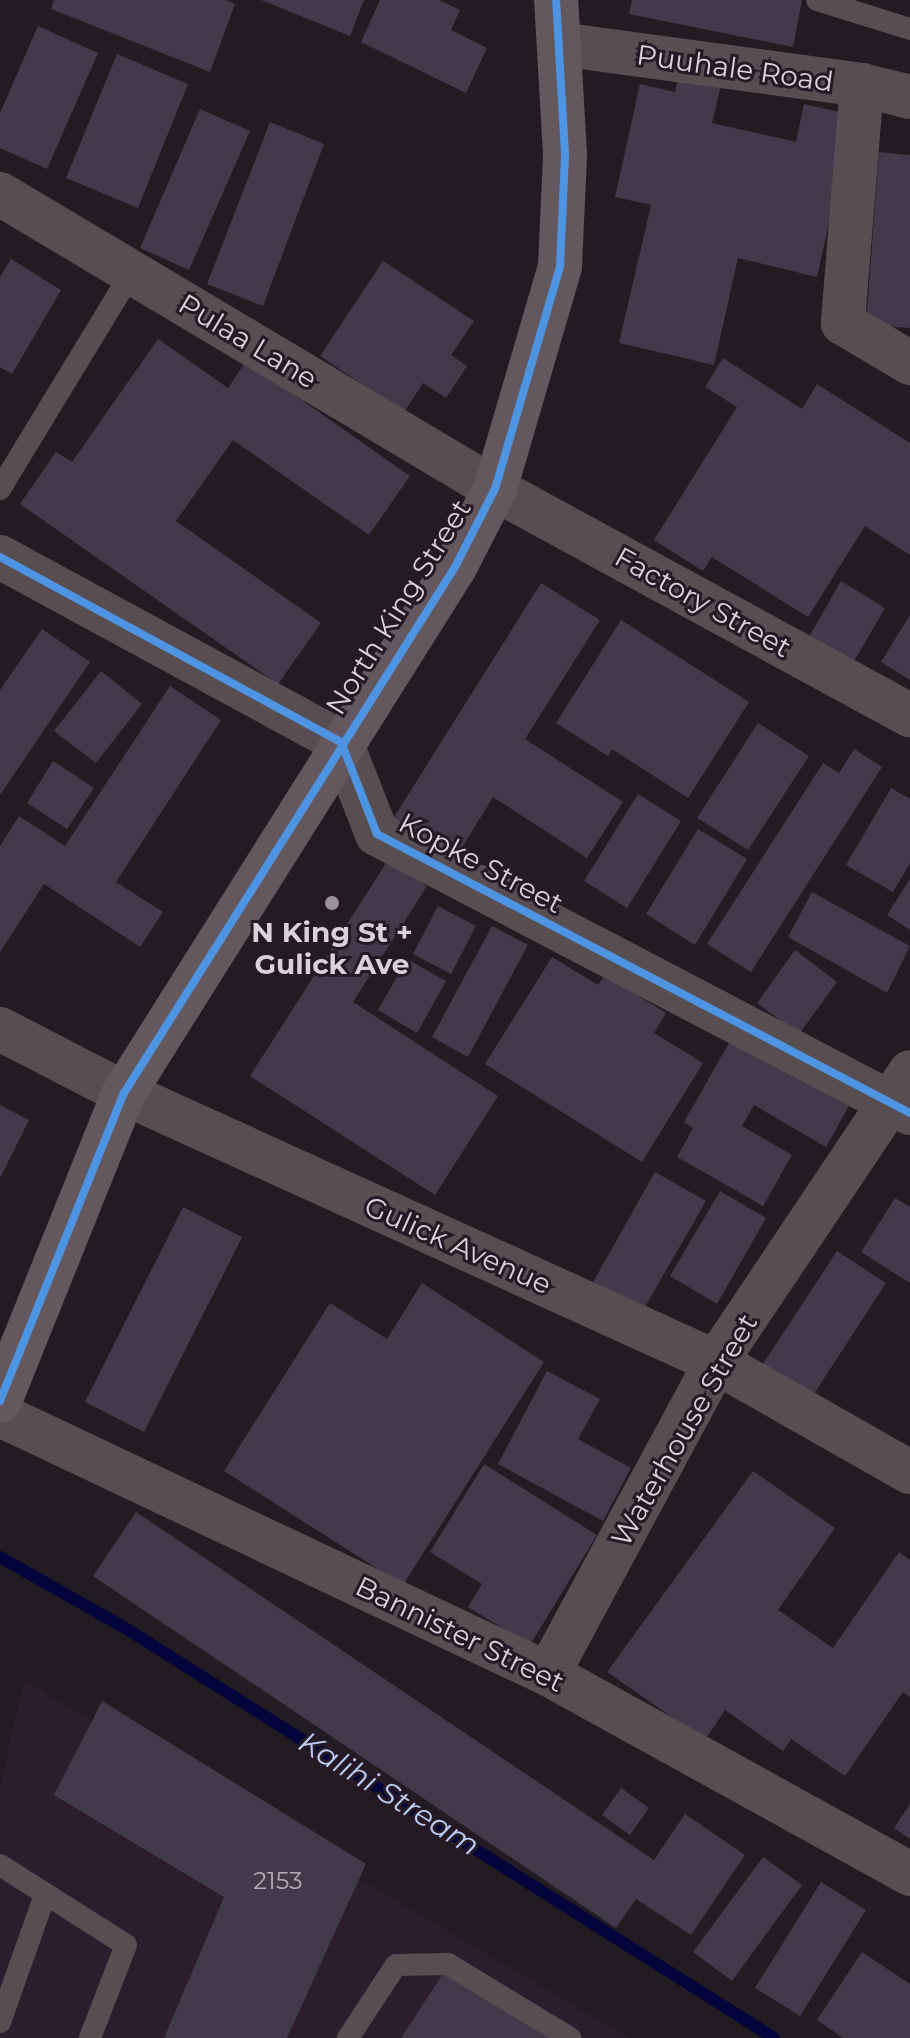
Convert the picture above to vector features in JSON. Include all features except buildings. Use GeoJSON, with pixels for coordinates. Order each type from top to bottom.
{"type":"FeatureCollection","features":[{"type":"Feature","properties":{"kind":"main road","name":"North King Street"},"geometry":{"type":"LineString","coordinates":[[0,1401],[124,1093],[341,742],[455,567],[495,489],[560,266],[565,154],[556,0]]}},
{"type":"Feature","properties":{"kind":"street","name":"Puuhale Road"},"geometry":{"type":"LineString","coordinates":[[559,44],[862,85],[910,97]]}},
{"type":"Feature","properties":{"kind":"street"},"geometry":{"type":"LineString","coordinates":[[862,85],[843,323],[910,363]]}},
{"type":"Feature","properties":{"kind":"street","name":"Pulaa Lane"},"geometry":{"type":"LineString","coordinates":[[0,194],[495,489]]}},
{"type":"Feature","properties":{"kind":"street","name":"Factory Street"},"geometry":{"type":"LineString","coordinates":[[495,489],[910,715]]}},
{"type":"Feature","properties":{"kind":"street"},"geometry":{"type":"LineString","coordinates":[[1,560],[341,742]]}},
{"type":"Feature","properties":{"kind":"street","name":"Kopke Street"},"geometry":{"type":"LineString","coordinates":[[341,742],[377,834],[904,1096]]}},
{"type":"Feature","properties":{"kind":"street","name":"Gulick Avenue"},"geometry":{"type":"LineString","coordinates":[[0,1029],[124,1093],[716,1362],[910,1472]]}},
{"type":"Feature","properties":{"kind":"street","name":"Waterhouse Street"},"geometry":{"type":"LineString","coordinates":[[548,1674],[716,1362],[904,1096]]}},
{"type":"Feature","properties":{"kind":"street","name":"Bannister Street"},"geometry":{"type":"LineString","coordinates":[[0,1415],[548,1674],[910,1874]]}},
{"type":"Feature","properties":{"kind":"lane"},"geometry":{"type":"LineString","coordinates":[[817,0],[910,29]]}},
{"type":"Feature","properties":{"kind":"lane"},"geometry":{"type":"LineString","coordinates":[[0,489],[132,272]]}},
{"type":"Feature","properties":{"kind":"lane"},"geometry":{"type":"LineString","coordinates":[[0,1865],[126,1945],[90,2038]]}},
{"type":"Feature","properties":{"kind":"lane"},"geometry":{"type":"LineString","coordinates":[[0,2022],[45,1895]]}},
{"type":"Feature","properties":{"kind":"lane"},"geometry":{"type":"LineString","coordinates":[[348,2038],[396,1965],[448,1964],[570,2038]]}},
{"type":"Feature","properties":{"kind":"shaded area"},"geometry":{"type":"Polygon","coordinates":[[[24,1681],[629,2038],[0,2038],[0,1787],[24,1681]]]}},
{"type":"Feature","properties":{"kind":"waterway","name":"Kalihi Stream"},"geometry":{"type":"LineString","coordinates":[[0,1557],[130,1631],[774,2038]]}},
{"type":"Feature","properties":{"kind":"cycle path"},"geometry":{"type":"LineString","coordinates":[[0,1401],[124,1093],[455,567],[495,489],[560,266],[565,154],[556,0]]}},
{"type":"Feature","properties":{"kind":"cycle path"},"geometry":{"type":"LineString","coordinates":[[0,557],[341,742],[377,834],[910,1113]]}},
{"type":"Feature","properties":{"kind":"place","name":"N King St + Gulick Ave"},"geometry":{"type":"Point","coordinates":[332,903]}}]}
